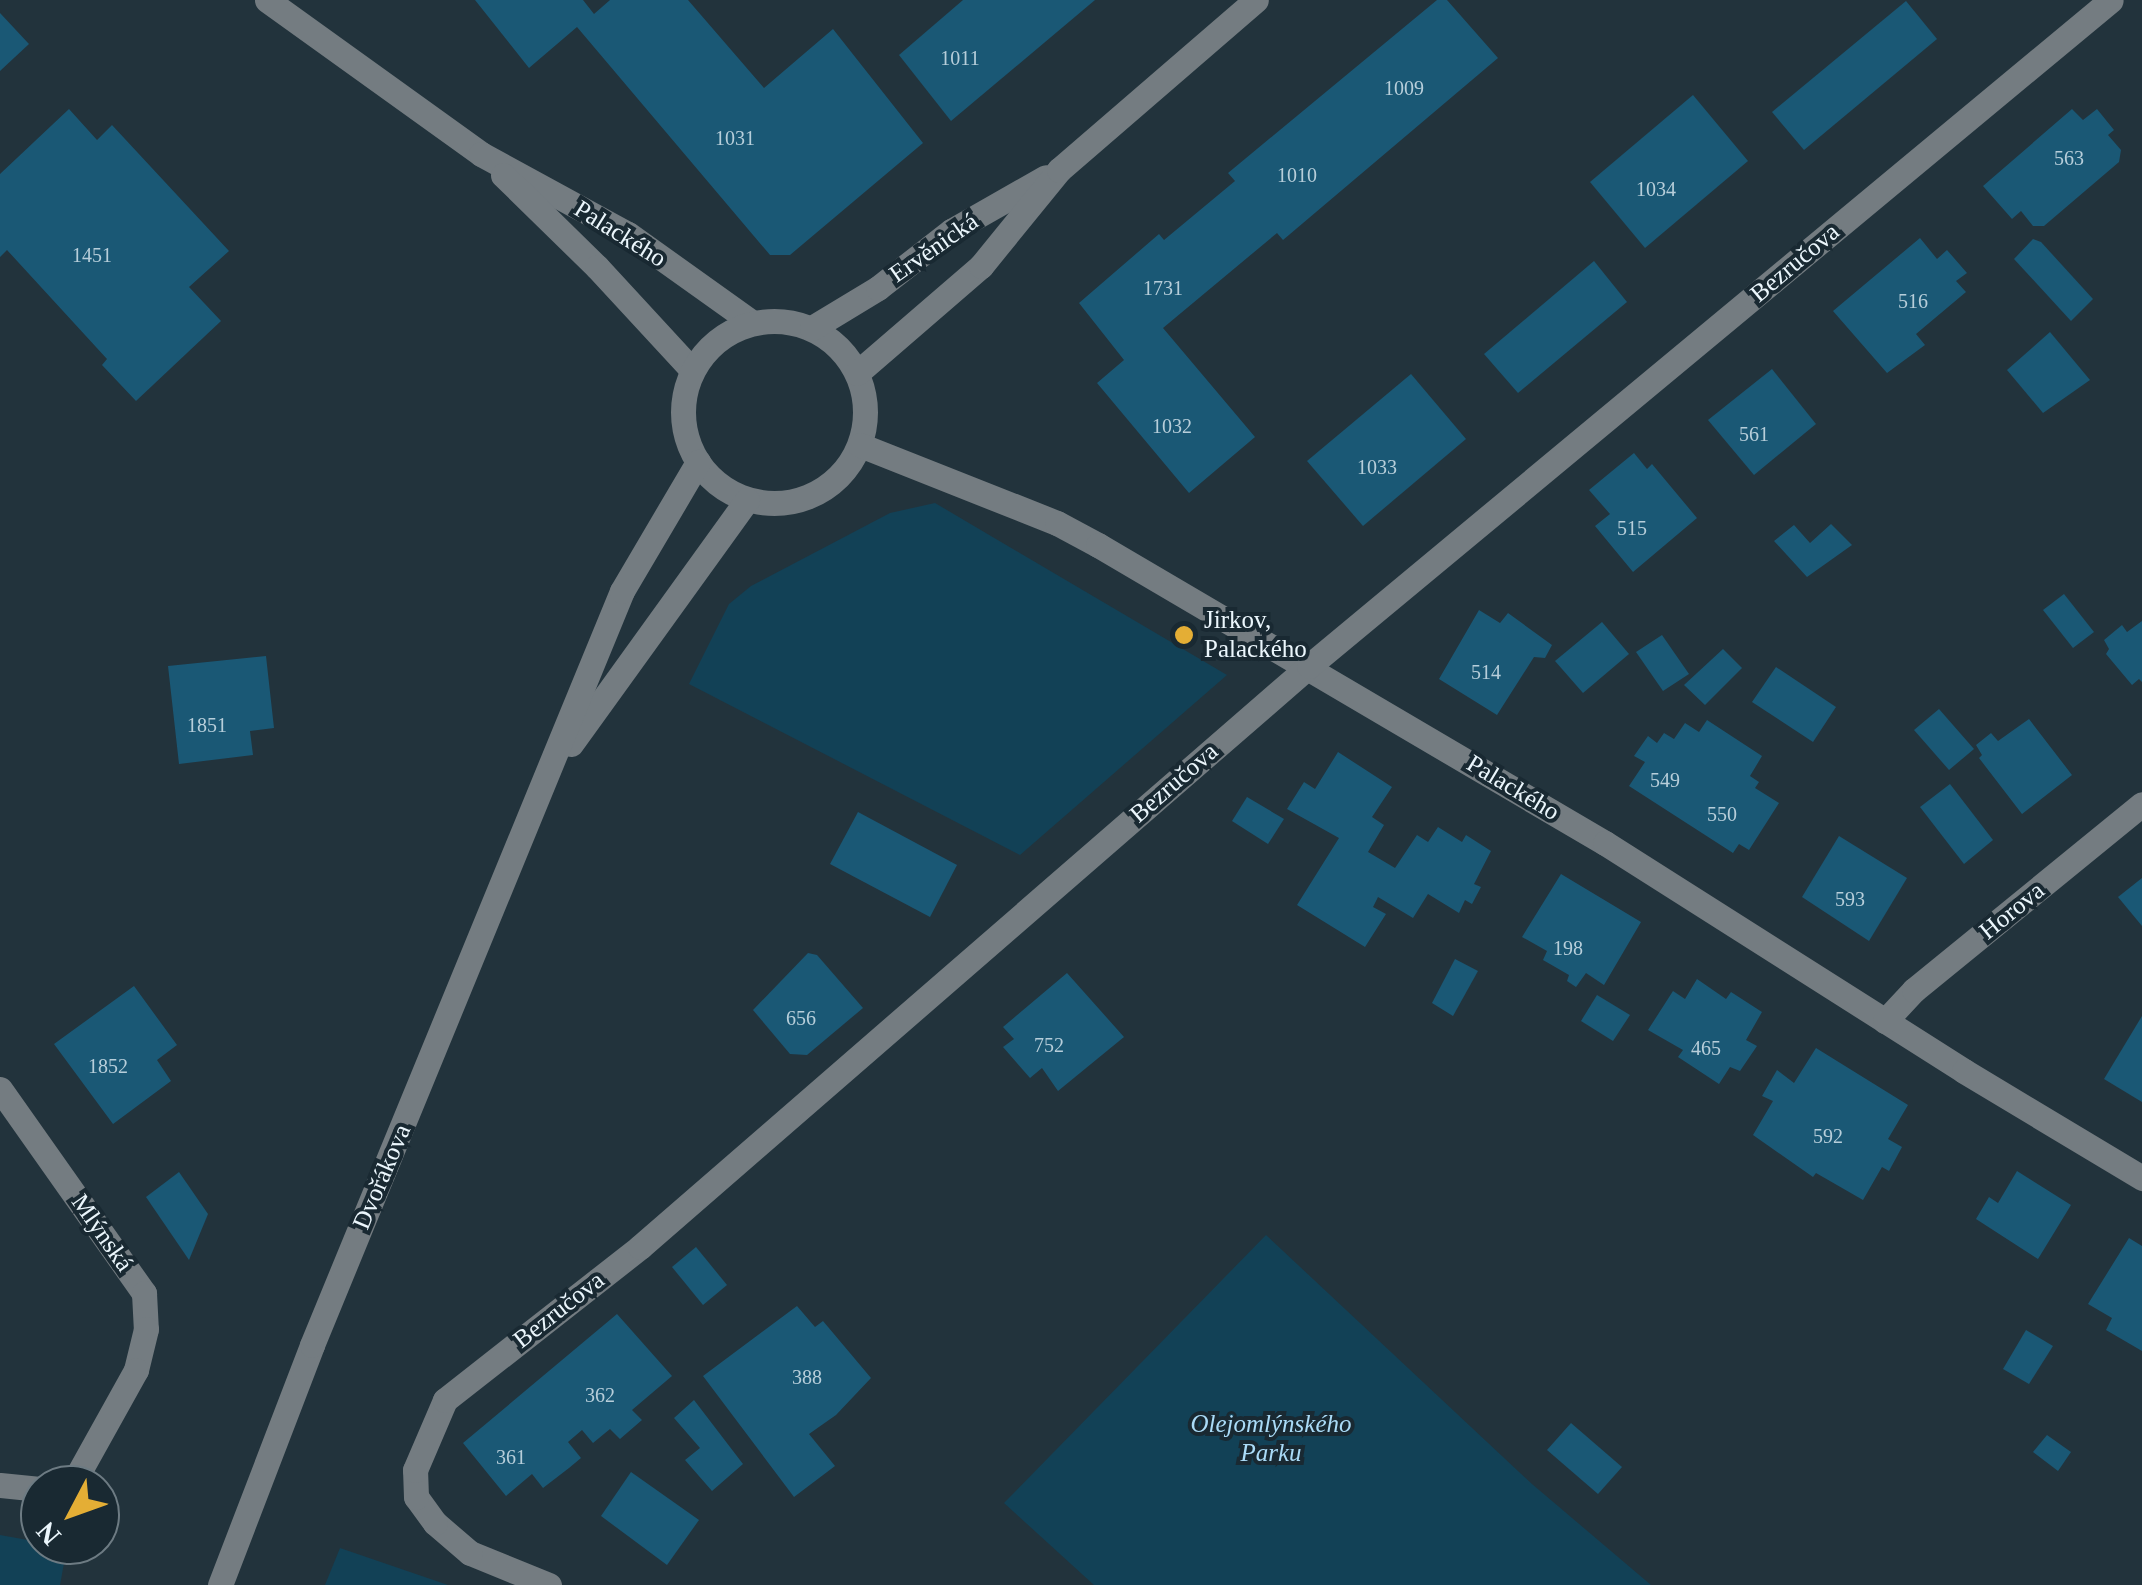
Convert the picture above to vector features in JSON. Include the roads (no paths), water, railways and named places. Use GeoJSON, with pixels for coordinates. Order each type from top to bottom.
{"type":"FeatureCollection","features":[{"type":"Feature","properties":{"kind":"street","name":"Palackého"},"geometry":{"type":"LineString","coordinates":[[267,0],[481,154],[628,234],[752,323]]}},
{"type":"Feature","properties":{"kind":"street","name":"Ervěnická"},"geometry":{"type":"LineString","coordinates":[[858,374],[981,266],[1059,170],[1256,0]]}},
{"type":"Feature","properties":{"kind":"street","name":"Bezručova"},"geometry":{"type":"LineString","coordinates":[[548,1585],[470,1553],[435,1523],[416,1497],[415,1470],[445,1400],[655,1234],[1309,666],[2111,0]]}},
{"type":"Feature","properties":{"kind":"street","name":"Palackého"},"geometry":{"type":"LineString","coordinates":[[481,154],[597,267],[692,370]]}},
{"type":"Feature","properties":{"kind":"street","name":"Ervěnická"},"geometry":{"type":"LineString","coordinates":[[812,328],[878,288],[950,231],[1059,170]]}},
{"type":"Feature","properties":{"kind":"street"},"geometry":{"type":"LineString","coordinates":[[783,320],[812,328],[846,355],[858,374],[866,421],[860,445],[846,469],[826,488],[802,500],[774,504],[747,500],[719,485],[698,462],[683,417],[692,370],[717,341],[752,323],[783,320]]}},
{"type":"Feature","properties":{"kind":"street","name":"Palackého"},"geometry":{"type":"LineString","coordinates":[[860,445],[1057,523],[1309,666],[1605,843],[2142,1178]]}},
{"type":"Feature","properties":{"kind":"street","name":"Dvořákova"},"geometry":{"type":"LineString","coordinates":[[220,1585],[312,1345],[622,591],[698,462]]}},
{"type":"Feature","properties":{"kind":"street","name":"Dvořákova"},"geometry":{"type":"LineString","coordinates":[[550,772],[747,500]]}},
{"type":"Feature","properties":{"kind":"street","name":"Horova"},"geometry":{"type":"LineString","coordinates":[[1885,1021],[1914,990],[2142,804]]}},
{"type":"Feature","properties":{"kind":"street","name":"Mlýnská"},"geometry":{"type":"LineString","coordinates":[[0,1090],[144,1294],[146,1329],[136,1370],[84,1465]]}},
{"type":"Feature","properties":{"kind":"place","name":"Jirkov, Palackého"},"geometry":{"type":"Point","coordinates":[1184,635]}},
{"type":"Feature","properties":{"kind":"park label","name":"Olejomlýnského Parku"},"geometry":{"type":"Point","coordinates":[1271,1440]}}]}
